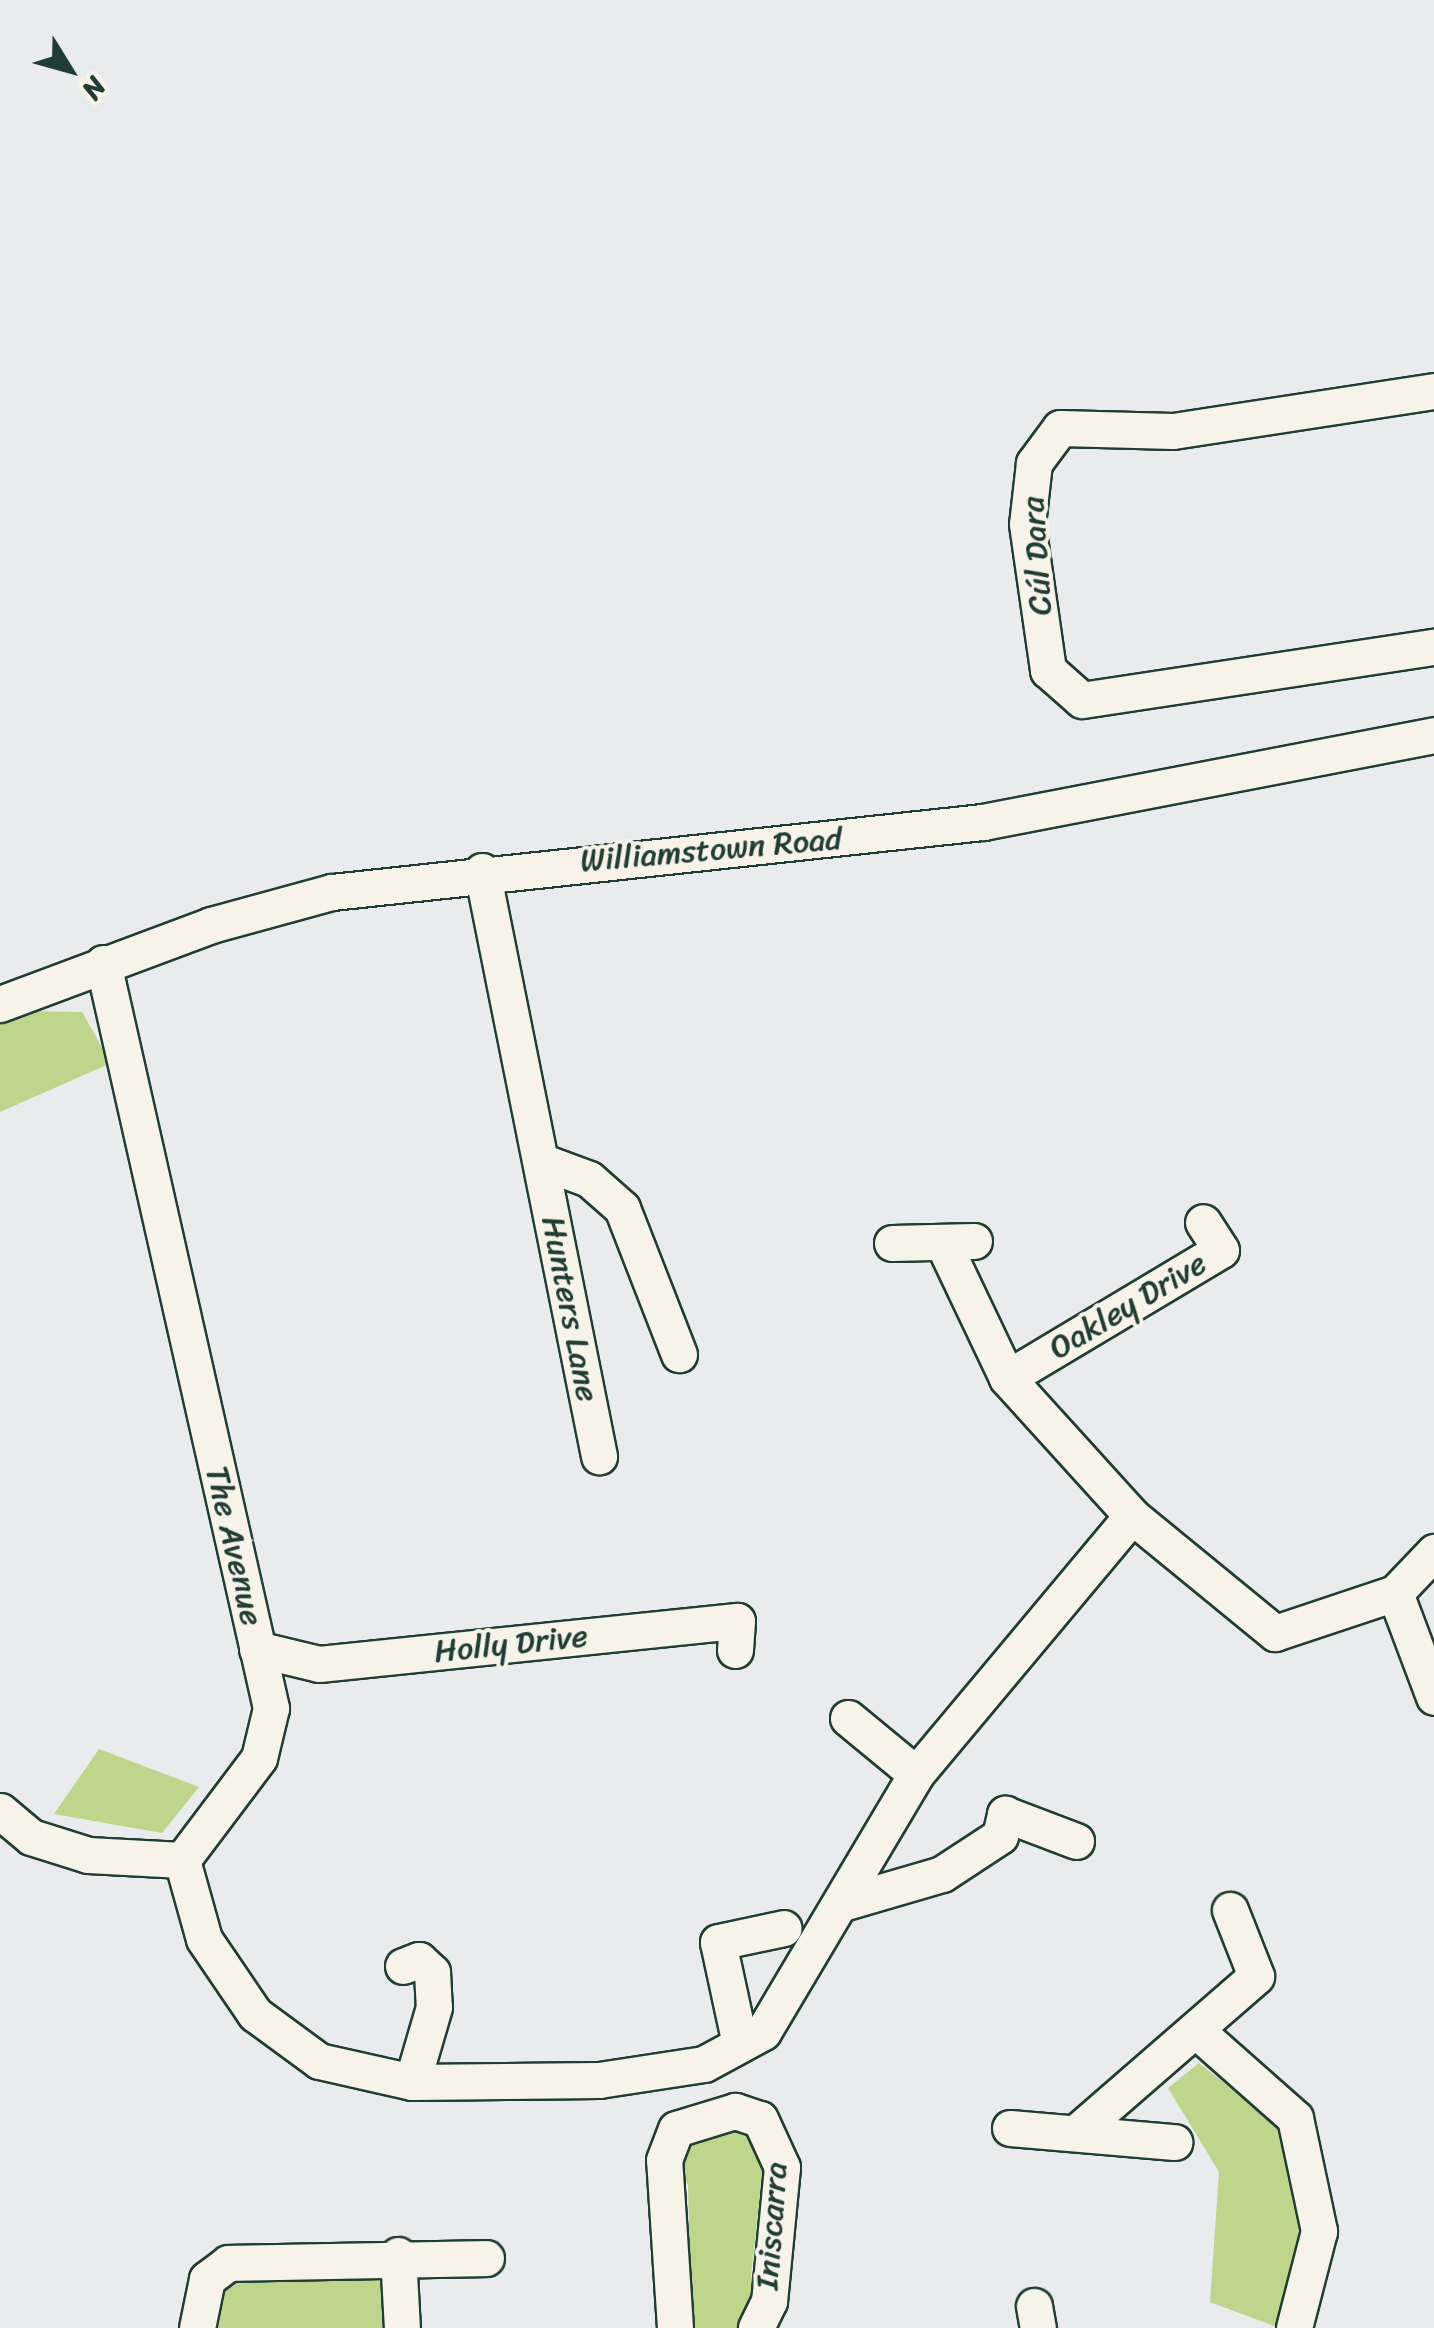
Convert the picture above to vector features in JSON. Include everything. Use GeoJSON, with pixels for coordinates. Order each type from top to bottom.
{"type":"FeatureCollection","features":[{"type":"Feature","properties":{"kind":"street","name":"Cúl Dara"},"geometry":{"type":"LineString","coordinates":[[1434,391],[1173,430],[1060,428],[1034,463],[1027,524],[1048,670],[1082,700],[1434,648]]}},
{"type":"Feature","properties":{"kind":"street","name":"Williamstown Road"},"geometry":{"type":"LineString","coordinates":[[0,1004],[103,963],[297,900],[482,871],[983,822],[1434,735]]}},
{"type":"Feature","properties":{"kind":"street","name":"Hunters Lane"},"geometry":{"type":"LineString","coordinates":[[482,871],[600,1456]]}},
{"type":"Feature","properties":{"kind":"street","name":"The Avenue"},"geometry":{"type":"LineString","coordinates":[[103,963],[271,1708],[259,1758],[182,1860]]}},
{"type":"Feature","properties":{"kind":"street","name":"Hunters Lane"},"geometry":{"type":"LineString","coordinates":[[543,1162],[588,1178],[622,1208],[680,1354]]}},
{"type":"Feature","properties":{"kind":"street","name":"Oakley Drive"},"geometry":{"type":"LineString","coordinates":[[1006,1378],[1222,1250],[1204,1222]]}},
{"type":"Feature","properties":{"kind":"street"},"geometry":{"type":"LineString","coordinates":[[892,1243],[959,1242],[965,1282],[1006,1378],[1132,1516],[1275,1633],[1395,1593],[1434,1552]]}},
{"type":"Feature","properties":{"kind":"street"},"geometry":{"type":"LineString","coordinates":[[0,1811],[32,1837],[88,1855],[182,1860],[204,1939],[255,2014],[319,2061],[412,2082],[599,2080],[704,2064],[763,2032],[846,1902],[916,1774],[1132,1516]]}},
{"type":"Feature","properties":{"kind":"street"},"geometry":{"type":"LineString","coordinates":[[1395,1593],[1434,1697]]}},
{"type":"Feature","properties":{"kind":"street","name":"Holly Drive"},"geometry":{"type":"LineString","coordinates":[[257,1649],[319,1664],[737,1621],[735,1650]]}},
{"type":"Feature","properties":{"kind":"street"},"geometry":{"type":"LineString","coordinates":[[848,1718],[916,1774]]}},
{"type":"Feature","properties":{"kind":"street"},"geometry":{"type":"LineString","coordinates":[[846,1902],[942,1874],[1000,1836],[1005,1814],[1076,1841]]}},
{"type":"Feature","properties":{"kind":"street"},"geometry":{"type":"LineString","coordinates":[[1078,2131],[1199,2033],[1256,1976],[1230,1910]]}},
{"type":"Feature","properties":{"kind":"street"},"geometry":{"type":"LineString","coordinates":[[740,2044],[718,1942],[784,1928]]}},
{"type":"Feature","properties":{"kind":"street"},"geometry":{"type":"LineString","coordinates":[[403,1966],[419,1960],[432,1972],[434,2007],[412,2082]]}},
{"type":"Feature","properties":{"kind":"street"},"geometry":{"type":"LineString","coordinates":[[1199,2033],[1295,2118],[1319,2231],[1294,2328]]}},
{"type":"Feature","properties":{"kind":"street","name":"Iniscarra"},"geometry":{"type":"LineString","coordinates":[[675,2328],[664,2160],[676,2129],[736,2110],[760,2119],[782,2167],[769,2301],[756,2328]]}},
{"type":"Feature","properties":{"kind":"street"},"geometry":{"type":"LineString","coordinates":[[1010,2128],[1174,2142]]}},
{"type":"Feature","properties":{"kind":"street"},"geometry":{"type":"LineString","coordinates":[[196,2328],[207,2279],[228,2263],[398,2256],[486,2258]]}},
{"type":"Feature","properties":{"kind":"street"},"geometry":{"type":"LineString","coordinates":[[398,2256],[402,2328]]}},
{"type":"Feature","properties":{"kind":"green space"},"geometry":{"type":"Polygon","coordinates":[[[28,1011],[82,1012],[111,1063],[0,1112],[0,1022],[28,1011]]]}},
{"type":"Feature","properties":{"kind":"green space"},"geometry":{"type":"Polygon","coordinates":[[[99,1749],[199,1787],[162,1833],[54,1814],[99,1749]]]}},
{"type":"Feature","properties":{"kind":"green space"},"geometry":{"type":"Polygon","coordinates":[[[1199,2063],[1281,2128],[1300,2226],[1277,2327],[1210,2302],[1219,2172],[1168,2088],[1199,2063]]]}},
{"type":"Feature","properties":{"kind":"green space"},"geometry":{"type":"Polygon","coordinates":[[[710,2122],[758,2133],[771,2174],[761,2185],[751,2276],[757,2288],[739,2328],[691,2328],[681,2280],[690,2268],[688,2185],[679,2173],[689,2137],[710,2122]]]}},
{"type":"Feature","properties":{"kind":"green space"},"geometry":{"type":"Polygon","coordinates":[[[369,2267],[385,2279],[387,2328],[212,2328],[220,2288],[241,2272],[369,2267]]]}}]}
